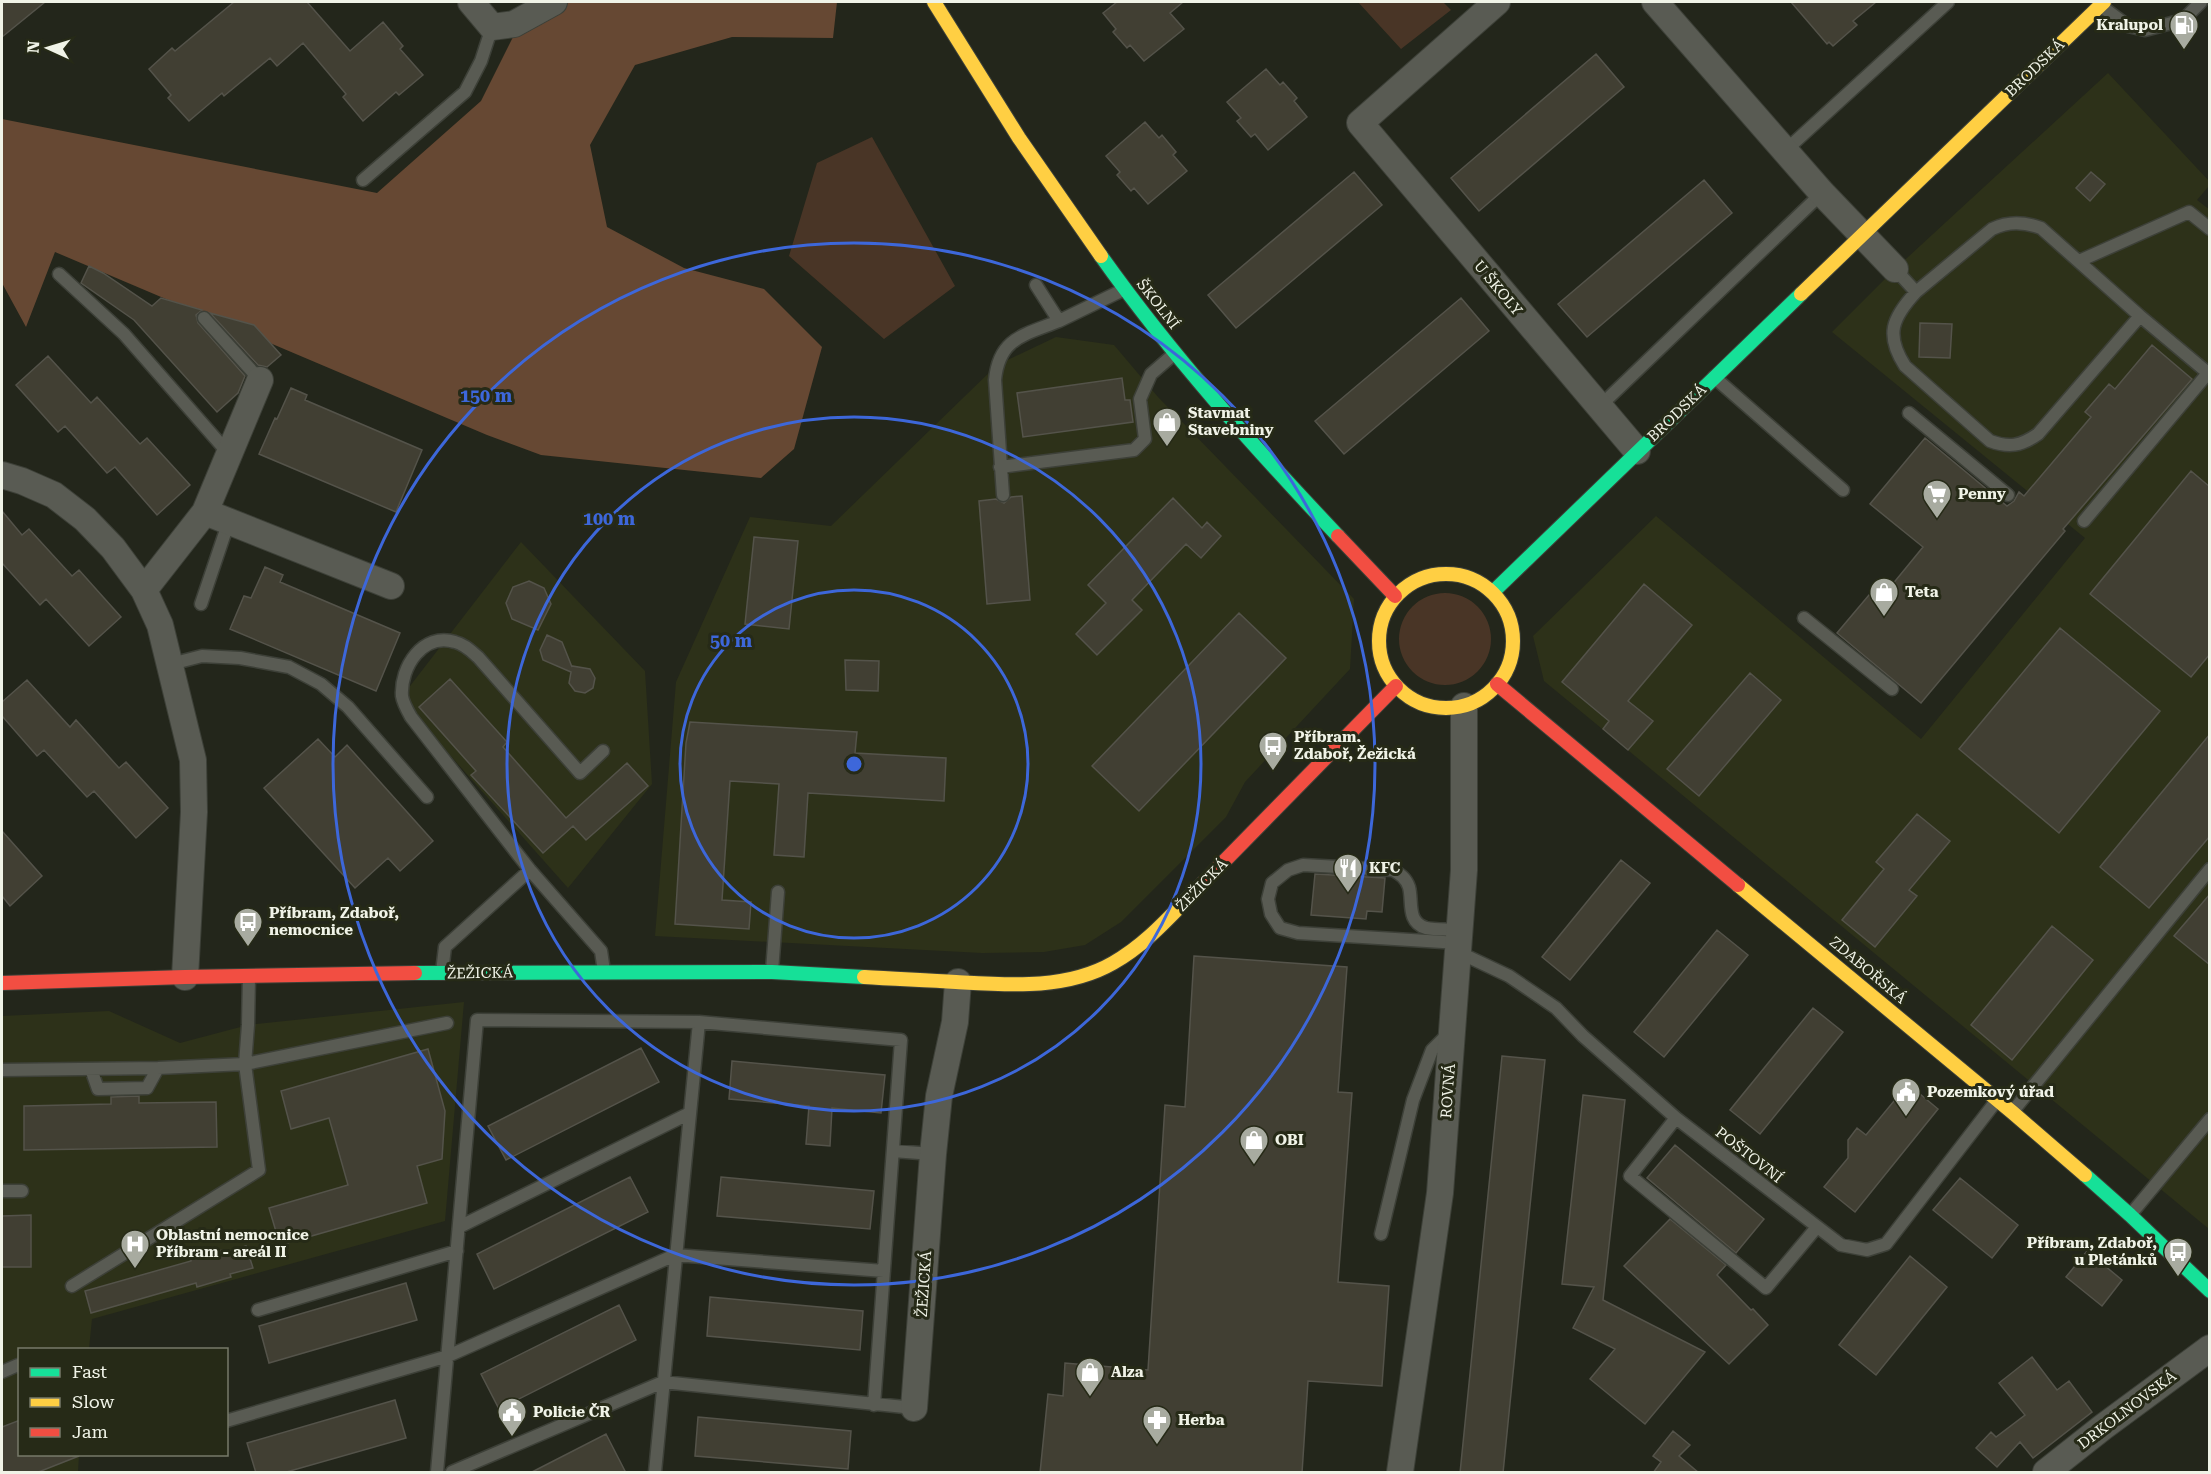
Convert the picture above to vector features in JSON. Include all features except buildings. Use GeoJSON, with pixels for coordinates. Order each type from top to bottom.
{"type":"FeatureCollection","features":[{"type":"Feature","properties":{"kind":"street"},"geometry":{"type":"LineString","coordinates":[[471,2],[492,27],[514,24],[554,2]]}},
{"type":"Feature","properties":{"kind":"street","name":"ŠKOLNÍ"},"geometry":{"type":"LineString","coordinates":[[934,2],[989,93],[1043,175],[1175,353],[1290,487],[1395,596]]}},
{"type":"Feature","properties":{"kind":"street","name":"U ŠKOLY"},"geometry":{"type":"LineString","coordinates":[[1497,2],[1360,123],[1598,408],[1637,451]]}},
{"type":"Feature","properties":{"kind":"street"},"geometry":{"type":"LineString","coordinates":[[1655,2],[1822,193],[1895,269]]}},
{"type":"Feature","properties":{"kind":"street","name":"BRODSKÁ"},"geometry":{"type":"LineString","coordinates":[[1493,592],[2102,4]]}},
{"type":"Feature","properties":{"kind":"street"},"geometry":{"type":"LineString","coordinates":[[144,590],[205,512],[260,380]]}},
{"type":"Feature","properties":{"kind":"street"},"geometry":{"type":"LineString","coordinates":[[2,476],[22,481],[54,495],[85,519],[113,548],[144,590],[160,625],[193,760],[194,812],[185,977]]}},
{"type":"Feature","properties":{"kind":"street"},"geometry":{"type":"LineString","coordinates":[[205,512],[391,586]]}},
{"type":"Feature","properties":{"kind":"street"},"geometry":{"type":"LineString","coordinates":[[1451,573],[1467,576],[1493,592],[1503,604],[1513,634],[1509,664],[1497,684],[1480,699],[1464,706],[1436,707],[1407,696],[1396,686],[1388,674],[1379,648],[1382,620],[1395,596],[1407,585],[1421,578],[1451,573]]}},
{"type":"Feature","properties":{"kind":"street","name":"ZDABOŘSKÁ"},"geometry":{"type":"LineString","coordinates":[[1497,684],[2012,1112],[2130,1215],[2210,1292]]}},
{"type":"Feature","properties":{"kind":"street","name":"ŽEŽICKÁ"},"geometry":{"type":"LineString","coordinates":[[2,983],[185,977],[442,973],[772,972],[1009,985],[1048,984],[1084,976],[1124,957],[1158,930],[1396,686]]}},
{"type":"Feature","properties":{"kind":"street","name":"ROVNÁ"},"geometry":{"type":"LineString","coordinates":[[1400,1473],[1440,1193],[1464,870],[1464,706]]}},
{"type":"Feature","properties":{"kind":"street","name":"ŽEŽICKÁ"},"geometry":{"type":"LineString","coordinates":[[914,1408],[933,1154],[939,1096],[955,1022],[958,982]]}},
{"type":"Feature","properties":{"kind":"street","name":"DRKOLNOVSKÁ"},"geometry":{"type":"LineString","coordinates":[[2046,1473],[2103,1427],[2204,1355]]}},
{"type":"Feature","properties":{"kind":"lane"},"geometry":{"type":"LineString","coordinates":[[1786,150],[1948,2]]}},
{"type":"Feature","properties":{"kind":"lane"},"geometry":{"type":"LineString","coordinates":[[2102,4],[2128,26],[2145,30],[2183,20],[2201,2]]}},
{"type":"Feature","properties":{"kind":"lane"},"geometry":{"type":"LineString","coordinates":[[363,180],[465,92],[481,61],[492,27]]}},
{"type":"Feature","properties":{"kind":"lane"},"geometry":{"type":"LineString","coordinates":[[1598,408],[1822,193]]}},
{"type":"Feature","properties":{"kind":"lane"},"geometry":{"type":"LineString","coordinates":[[2079,261],[2189,212],[2210,229]]}},
{"type":"Feature","properties":{"kind":"lane"},"geometry":{"type":"LineString","coordinates":[[2084,521],[2208,373],[2140,316],[2042,228],[2028,223],[2002,224],[1992,229],[1916,292],[1900,309],[1894,323],[1893,337],[1896,353],[1905,366],[1990,441],[2016,446],[2038,434],[2140,316]]}},
{"type":"Feature","properties":{"kind":"lane"},"geometry":{"type":"LineString","coordinates":[[1895,269],[1916,292]]}},
{"type":"Feature","properties":{"kind":"lane"},"geometry":{"type":"LineString","coordinates":[[59,274],[124,334],[229,454]]}},
{"type":"Feature","properties":{"kind":"lane"},"geometry":{"type":"LineString","coordinates":[[1036,285],[1059,321]]}},
{"type":"Feature","properties":{"kind":"lane"},"geometry":{"type":"LineString","coordinates":[[1003,495],[995,380],[997,365],[1002,353],[1010,343],[1029,333],[1126,289]]}},
{"type":"Feature","properties":{"kind":"lane"},"geometry":{"type":"LineString","coordinates":[[204,318],[260,380]]}},
{"type":"Feature","properties":{"kind":"lane"},"geometry":{"type":"LineString","coordinates":[[1000,467],[1134,450],[1144,439],[1140,399],[1151,374],[1175,353]]}},
{"type":"Feature","properties":{"kind":"lane"},"geometry":{"type":"LineString","coordinates":[[1714,377],[1844,490]]}},
{"type":"Feature","properties":{"kind":"lane"},"geometry":{"type":"LineString","coordinates":[[1909,413],[2008,495]]}},
{"type":"Feature","properties":{"kind":"lane"},"geometry":{"type":"LineString","coordinates":[[201,604],[229,521]]}},
{"type":"Feature","properties":{"kind":"lane"},"geometry":{"type":"LineString","coordinates":[[1804,618],[1892,689]]}},
{"type":"Feature","properties":{"kind":"lane"},"geometry":{"type":"LineString","coordinates":[[603,751],[580,773],[478,657],[467,648],[455,641],[440,641],[426,645],[415,653],[404,679],[402,696],[405,707],[530,870],[601,951],[605,972]]}},
{"type":"Feature","properties":{"kind":"lane"},"geometry":{"type":"LineString","coordinates":[[171,664],[202,656],[240,658],[289,668],[321,684],[348,707],[427,797]]}},
{"type":"Feature","properties":{"kind":"lane"},"geometry":{"type":"LineString","coordinates":[[1303,865],[1393,870],[1403,876],[1409,887],[1410,909],[1415,921],[1425,928],[1458,942],[1298,933],[1280,928],[1271,914],[1268,899],[1272,883],[1288,870],[1303,865]]}},
{"type":"Feature","properties":{"kind":"lane"},"geometry":{"type":"LineString","coordinates":[[2012,1112],[2210,869]]}},
{"type":"Feature","properties":{"kind":"lane"},"geometry":{"type":"LineString","coordinates":[[442,973],[445,947],[530,870]]}},
{"type":"Feature","properties":{"kind":"lane"},"geometry":{"type":"LineString","coordinates":[[772,972],[778,892]]}},
{"type":"Feature","properties":{"kind":"lane","name":"POŠTOVNÍ"},"geometry":{"type":"LineString","coordinates":[[1458,942],[1556,1008],[1583,1036],[1676,1118],[1841,1245],[1867,1250],[1886,1244],[1997,1100]]}},
{"type":"Feature","properties":{"kind":"lane"},"geometry":{"type":"LineString","coordinates":[[72,1286],[259,1170],[245,1064],[249,976]]}},
{"type":"Feature","properties":{"kind":"lane"},"geometry":{"type":"LineString","coordinates":[[437,1473],[477,1020],[699,1022],[901,1040],[874,1405]]}},
{"type":"Feature","properties":{"kind":"lane"},"geometry":{"type":"LineString","coordinates":[[655,1473],[688,1114],[699,1022]]}},
{"type":"Feature","properties":{"kind":"lane"},"geometry":{"type":"LineString","coordinates":[[2,1070],[158,1068],[245,1064],[447,1023]]}},
{"type":"Feature","properties":{"kind":"lane"},"geometry":{"type":"LineString","coordinates":[[1381,1234],[1413,1100],[1432,1050],[1452,1031]]}},
{"type":"Feature","properties":{"kind":"lane"},"geometry":{"type":"LineString","coordinates":[[91,1069],[98,1089],[147,1088],[158,1068]]}},
{"type":"Feature","properties":{"kind":"lane"},"geometry":{"type":"LineString","coordinates":[[459,1227],[688,1114]]}},
{"type":"Feature","properties":{"kind":"lane"},"geometry":{"type":"LineString","coordinates":[[1676,1118],[1630,1176],[1766,1288],[1817,1227]]}},
{"type":"Feature","properties":{"kind":"lane"},"geometry":{"type":"LineString","coordinates":[[2130,1215],[2210,1119]]}},
{"type":"Feature","properties":{"kind":"lane"},"geometry":{"type":"LineString","coordinates":[[893,1150],[933,1154]]}},
{"type":"Feature","properties":{"kind":"lane"},"geometry":{"type":"LineString","coordinates":[[2,1191],[22,1191]]}},
{"type":"Feature","properties":{"kind":"lane"},"geometry":{"type":"LineString","coordinates":[[258,1310],[457,1251]]}},
{"type":"Feature","properties":{"kind":"lane"},"geometry":{"type":"LineString","coordinates":[[228,1420],[448,1356],[675,1255],[884,1271]]}},
{"type":"Feature","properties":{"kind":"lane"},"geometry":{"type":"LineString","coordinates":[[2,1372],[18,1365]]}},
{"type":"Feature","properties":{"kind":"lane"},"geometry":{"type":"LineString","coordinates":[[452,1473],[663,1382],[914,1408]]}},
{"type":"Feature","properties":{"kind":"shaded area"},"geometry":{"type":"Polygon","coordinates":[[[565,2],[837,2],[833,38],[732,37],[635,65],[590,145],[607,227],[684,268],[764,289],[822,347],[794,449],[761,478],[541,455],[487,435],[55,252],[26,327],[2,283],[2,119],[377,193],[481,101],[517,29],[565,2]]]}},
{"type":"Feature","properties":{"kind":"shaded area"},"geometry":{"type":"Polygon","coordinates":[[[1358,2],[1443,2],[1451,10],[1401,49],[1358,2]]]}},
{"type":"Feature","properties":{"kind":"shaded area"},"geometry":{"type":"Polygon","coordinates":[[[2108,73],[2209,181],[2209,186],[2197,200],[2210,210],[2209,1229],[1544,681],[1533,636],[1656,516],[1921,739],[2085,538],[1832,332],[1895,269],[2108,73]]]}},
{"type":"Feature","properties":{"kind":"shaded area"},"geometry":{"type":"Polygon","coordinates":[[[872,137],[955,286],[884,339],[789,256],[817,163],[872,137]]]}},
{"type":"Feature","properties":{"kind":"shaded area"},"geometry":{"type":"Polygon","coordinates":[[[1056,337],[1114,345],[1158,397],[1354,599],[1350,669],[1245,782],[1226,817],[1121,922],[1085,945],[1044,952],[982,953],[655,936],[676,682],[750,517],[831,526],[997,365],[1056,337]]]}},
{"type":"Feature","properties":{"kind":"shaded area"},"geometry":{"type":"Polygon","coordinates":[[[521,542],[645,671],[652,784],[568,888],[400,699],[521,542]]]}},
{"type":"Feature","properties":{"kind":"shaded area"},"geometry":{"type":"Polygon","coordinates":[[[1445,593],[1463,596],[1478,606],[1488,621],[1491,639],[1488,657],[1478,672],[1463,682],[1445,685],[1427,682],[1412,672],[1402,657],[1399,639],[1402,621],[1412,606],[1427,596],[1445,593]]]}},
{"type":"Feature","properties":{"kind":"shaded area","name":"Oblastní nemocnice Příbram - areál II"},"geometry":{"type":"Polygon","coordinates":[[[464,1002],[445,1221],[92,1319],[89,1348],[18,1348],[18,1456],[79,1456],[78,1472],[2,1472],[2,1016],[109,1011],[180,1043],[248,1025],[464,1002]]]}},
{"type":"Feature","properties":{"kind":"traffic: fast"},"geometry":{"type":"LineString","coordinates":[[1101,256],[1185,365],[1338,536]]}},
{"type":"Feature","properties":{"kind":"traffic: fast"},"geometry":{"type":"LineString","coordinates":[[1493,592],[1801,294]]}},
{"type":"Feature","properties":{"kind":"traffic: fast"},"geometry":{"type":"LineString","coordinates":[[415,973],[772,972],[864,977]]}},
{"type":"Feature","properties":{"kind":"traffic: fast"},"geometry":{"type":"LineString","coordinates":[[2085,1175],[2210,1291]]}},
{"type":"Feature","properties":{"kind":"traffic: slow"},"geometry":{"type":"LineString","coordinates":[[934,2],[1019,138],[1101,256]]}},
{"type":"Feature","properties":{"kind":"traffic: slow"},"geometry":{"type":"LineString","coordinates":[[1801,294],[2104,2]]}},
{"type":"Feature","properties":{"kind":"traffic: slow"},"geometry":{"type":"LineString","coordinates":[[1446,574],[1472,579],[1494,593],[1508,615],[1513,641],[1508,667],[1494,689],[1472,703],[1446,708],[1420,703],[1398,689],[1384,667],[1379,641],[1384,615],[1398,593],[1420,579],[1446,574]]}},
{"type":"Feature","properties":{"kind":"traffic: slow"},"geometry":{"type":"LineString","coordinates":[[1738,885],[2085,1175]]}},
{"type":"Feature","properties":{"kind":"traffic: slow"},"geometry":{"type":"LineString","coordinates":[[864,977],[1016,984],[1036,984],[1076,978],[1113,963],[1137,947],[1199,887]]}},
{"type":"Feature","properties":{"kind":"traffic: jam"},"geometry":{"type":"LineString","coordinates":[[1338,536],[1395,596]]}},
{"type":"Feature","properties":{"kind":"traffic: jam"},"geometry":{"type":"LineString","coordinates":[[1497,684],[1738,885]]}},
{"type":"Feature","properties":{"kind":"traffic: jam"},"geometry":{"type":"LineString","coordinates":[[1199,887],[1396,686]]}},
{"type":"Feature","properties":{"kind":"traffic: jam"},"geometry":{"type":"LineString","coordinates":[[2,983],[415,973]]}},
{"type":"Feature","properties":{"kind":"place","name":"Kralupol"},"geometry":{"type":"Point","coordinates":[2184,50]}},
{"type":"Feature","properties":{"kind":"place","name":"Stavmat Stavebniny"},"geometry":{"type":"Point","coordinates":[1167,448]}},
{"type":"Feature","properties":{"kind":"place","name":"Penny"},"geometry":{"type":"Point","coordinates":[1937,520]}},
{"type":"Feature","properties":{"kind":"place","name":"Teta"},"geometry":{"type":"Point","coordinates":[1884,618]}},
{"type":"Feature","properties":{"kind":"place","name":"Příbram, Zdaboř, Žežická"},"geometry":{"type":"Point","coordinates":[1273,772]}},
{"type":"Feature","properties":{"kind":"place","name":"KFC"},"geometry":{"type":"Point","coordinates":[1348,894]}},
{"type":"Feature","properties":{"kind":"place","name":"Příbram, Zdaboř, nemocnice"},"geometry":{"type":"Point","coordinates":[248,948]}},
{"type":"Feature","properties":{"kind":"place","name":"Pozemkový úřad"},"geometry":{"type":"Point","coordinates":[1906,1118]}},
{"type":"Feature","properties":{"kind":"place","name":"OBI"},"geometry":{"type":"Point","coordinates":[1254,1166]}},
{"type":"Feature","properties":{"kind":"place","name":"Oblastní nemocnice Příbram - areál II"},"geometry":{"type":"Point","coordinates":[135,1270]}},
{"type":"Feature","properties":{"kind":"place","name":"Příbram, Zdaboř, u Pletánků"},"geometry":{"type":"Point","coordinates":[2178,1278]}},
{"type":"Feature","properties":{"kind":"place","name":"Alza"},"geometry":{"type":"Point","coordinates":[1090,1398]}},
{"type":"Feature","properties":{"kind":"place","name":"Policie ČR"},"geometry":{"type":"Point","coordinates":[512,1438]}},
{"type":"Feature","properties":{"kind":"place","name":"Herba"},"geometry":{"type":"Point","coordinates":[1157,1446]}}]}
